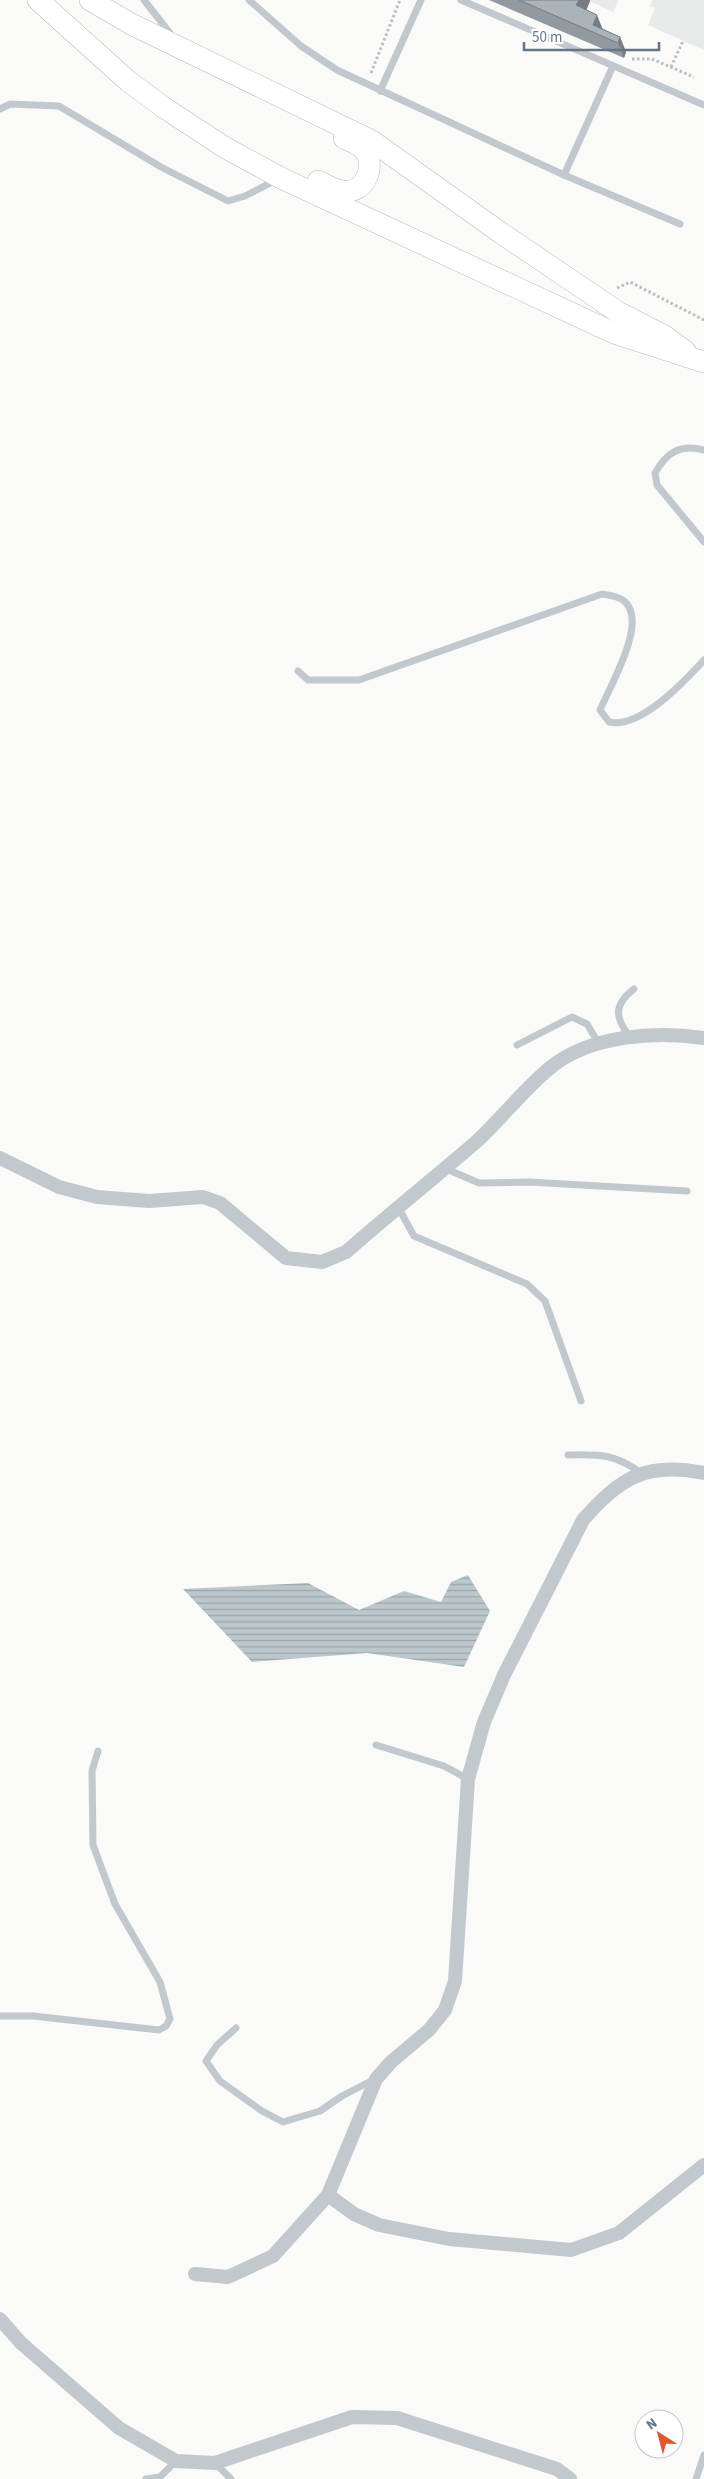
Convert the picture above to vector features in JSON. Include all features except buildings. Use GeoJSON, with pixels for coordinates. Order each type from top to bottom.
{"type":"FeatureCollection","features":[{"type":"Feature","properties":{"kind":"main road"},"geometry":{"type":"LineString","coordinates":[[38,0],[128,81],[163,107],[224,147],[281,178],[614,333],[655,348],[698,360]]}},
{"type":"Feature","properties":{"kind":"main road"},"geometry":{"type":"LineString","coordinates":[[90,0],[131,24],[242,76],[372,142],[618,312],[663,335],[698,360]]}},
{"type":"Feature","properties":{"kind":"main road"},"geometry":{"type":"LineString","coordinates":[[163,107],[202,121],[334,189],[345,192],[353,190],[366,180],[370,168],[364,150],[258,94],[242,76]]}},
{"type":"Feature","properties":{"kind":"street"},"geometry":{"type":"LineString","coordinates":[[0,1158],[59,1187],[98,1197],[149,1201],[203,1197],[220,1203],[286,1258],[322,1262],[346,1252],[477,1140],[552,1067],[574,1053],[599,1044],[630,1038],[664,1036],[704,1038]]}},
{"type":"Feature","properties":{"kind":"street"},"geometry":{"type":"LineString","coordinates":[[195,2274],[228,2277],[273,2256],[328,2195],[376,2079],[391,2062],[429,2030],[445,2010],[455,1981],[468,1779],[484,1722],[504,1675],[584,1520],[602,1499],[622,1482],[641,1473],[682,1468],[704,1473]]}},
{"type":"Feature","properties":{"kind":"street"},"geometry":{"type":"LineString","coordinates":[[328,2195],[354,2214],[379,2225],[448,2239],[571,2250],[620,2233],[704,2165]]}},
{"type":"Feature","properties":{"kind":"street"},"geometry":{"type":"LineString","coordinates":[[0,2319],[21,2344],[119,2428],[176,2461],[215,2463],[352,2417],[397,2418],[557,2468],[570,2479]]}},
{"type":"Feature","properties":{"kind":"lane"},"geometry":{"type":"LineString","coordinates":[[144,0],[183,48]]}},
{"type":"Feature","properties":{"kind":"lane"},"geometry":{"type":"LineString","coordinates":[[248,0],[301,46],[337,70],[366,85],[564,174],[680,224]]}},
{"type":"Feature","properties":{"kind":"lane"},"geometry":{"type":"LineString","coordinates":[[380,91],[421,0]]}},
{"type":"Feature","properties":{"kind":"lane"},"geometry":{"type":"LineString","coordinates":[[460,0],[704,105]]}},
{"type":"Feature","properties":{"kind":"lane"},"geometry":{"type":"LineString","coordinates":[[564,174],[613,66]]}},
{"type":"Feature","properties":{"kind":"lane"},"geometry":{"type":"LineString","coordinates":[[0,109],[10,104],[59,106],[161,167],[228,201],[245,196],[281,178]]}},
{"type":"Feature","properties":{"kind":"lane"},"geometry":{"type":"LineString","coordinates":[[704,450],[690,446],[675,451],[662,461],[655,473],[657,485],[704,542]]}},
{"type":"Feature","properties":{"kind":"lane"},"geometry":{"type":"LineString","coordinates":[[298,672],[308,680],[359,680],[602,594],[622,600],[634,616],[632,634],[600,710],[609,722],[618,724],[642,714],[660,702],[704,660]]}},
{"type":"Feature","properties":{"kind":"lane"},"geometry":{"type":"LineString","coordinates":[[630,1038],[620,1024],[618,1008],[623,997],[634,990]]}},
{"type":"Feature","properties":{"kind":"lane"},"geometry":{"type":"LineString","coordinates":[[517,1045],[572,1017],[587,1024],[599,1044]]}},
{"type":"Feature","properties":{"kind":"lane"},"geometry":{"type":"LineString","coordinates":[[444,1168],[479,1182],[529,1182],[686,1191]]}},
{"type":"Feature","properties":{"kind":"lane"},"geometry":{"type":"LineString","coordinates":[[398,1207],[414,1236],[527,1284],[545,1301],[581,1401]]}},
{"type":"Feature","properties":{"kind":"lane"},"geometry":{"type":"LineString","coordinates":[[568,1455],[595,1454],[622,1459],[641,1473]]}},
{"type":"Feature","properties":{"kind":"lane"},"geometry":{"type":"LineString","coordinates":[[376,1745],[444,1766],[468,1779]]}},
{"type":"Feature","properties":{"kind":"lane"},"geometry":{"type":"LineString","coordinates":[[0,2016],[33,2016],[159,2030],[166,2026],[170,2019],[160,1982],[115,1904],[93,1845],[92,1771],[98,1751]]}},
{"type":"Feature","properties":{"kind":"lane"},"geometry":{"type":"LineString","coordinates":[[236,2028],[217,2046],[206,2061],[220,2081],[262,2111],[283,2122],[320,2111],[342,2096],[376,2079]]}},
{"type":"Feature","properties":{"kind":"lane"},"geometry":{"type":"LineString","coordinates":[[696,2479],[704,2454]]}},
{"type":"Feature","properties":{"kind":"lane"},"geometry":{"type":"LineString","coordinates":[[146,2479],[160,2477],[176,2461]]}},
{"type":"Feature","properties":{"kind":"lane"},"geometry":{"type":"LineString","coordinates":[[215,2463],[231,2479]]}},
{"type":"Feature","properties":{"kind":"path"},"geometry":{"type":"LineString","coordinates":[[366,85],[400,0]]}},
{"type":"Feature","properties":{"kind":"path"},"geometry":{"type":"LineString","coordinates":[[671,67],[683,41]]}},
{"type":"Feature","properties":{"kind":"path"},"geometry":{"type":"LineString","coordinates":[[625,56],[635,60],[652,59],[694,77]]}},
{"type":"Feature","properties":{"kind":"path"},"geometry":{"type":"LineString","coordinates":[[596,297],[630,282],[704,320]]}},
{"type":"Feature","properties":{"kind":"shaded area"},"geometry":{"type":"Polygon","coordinates":[[[587,0],[619,0],[613,12],[587,0]]]}},
{"type":"Feature","properties":{"kind":"shaded area"},"geometry":{"type":"Polygon","coordinates":[[[652,0],[704,0],[704,50],[648,25],[655,8],[650,6],[652,0]]]}},
{"type":"Feature","properties":{"kind":"shaded area"},"geometry":{"type":"Polygon","coordinates":[[[468,1575],[490,1611],[464,1667],[367,1653],[252,1662],[183,1589],[308,1583],[359,1610],[404,1591],[441,1602],[451,1582],[468,1575]]]}}]}
